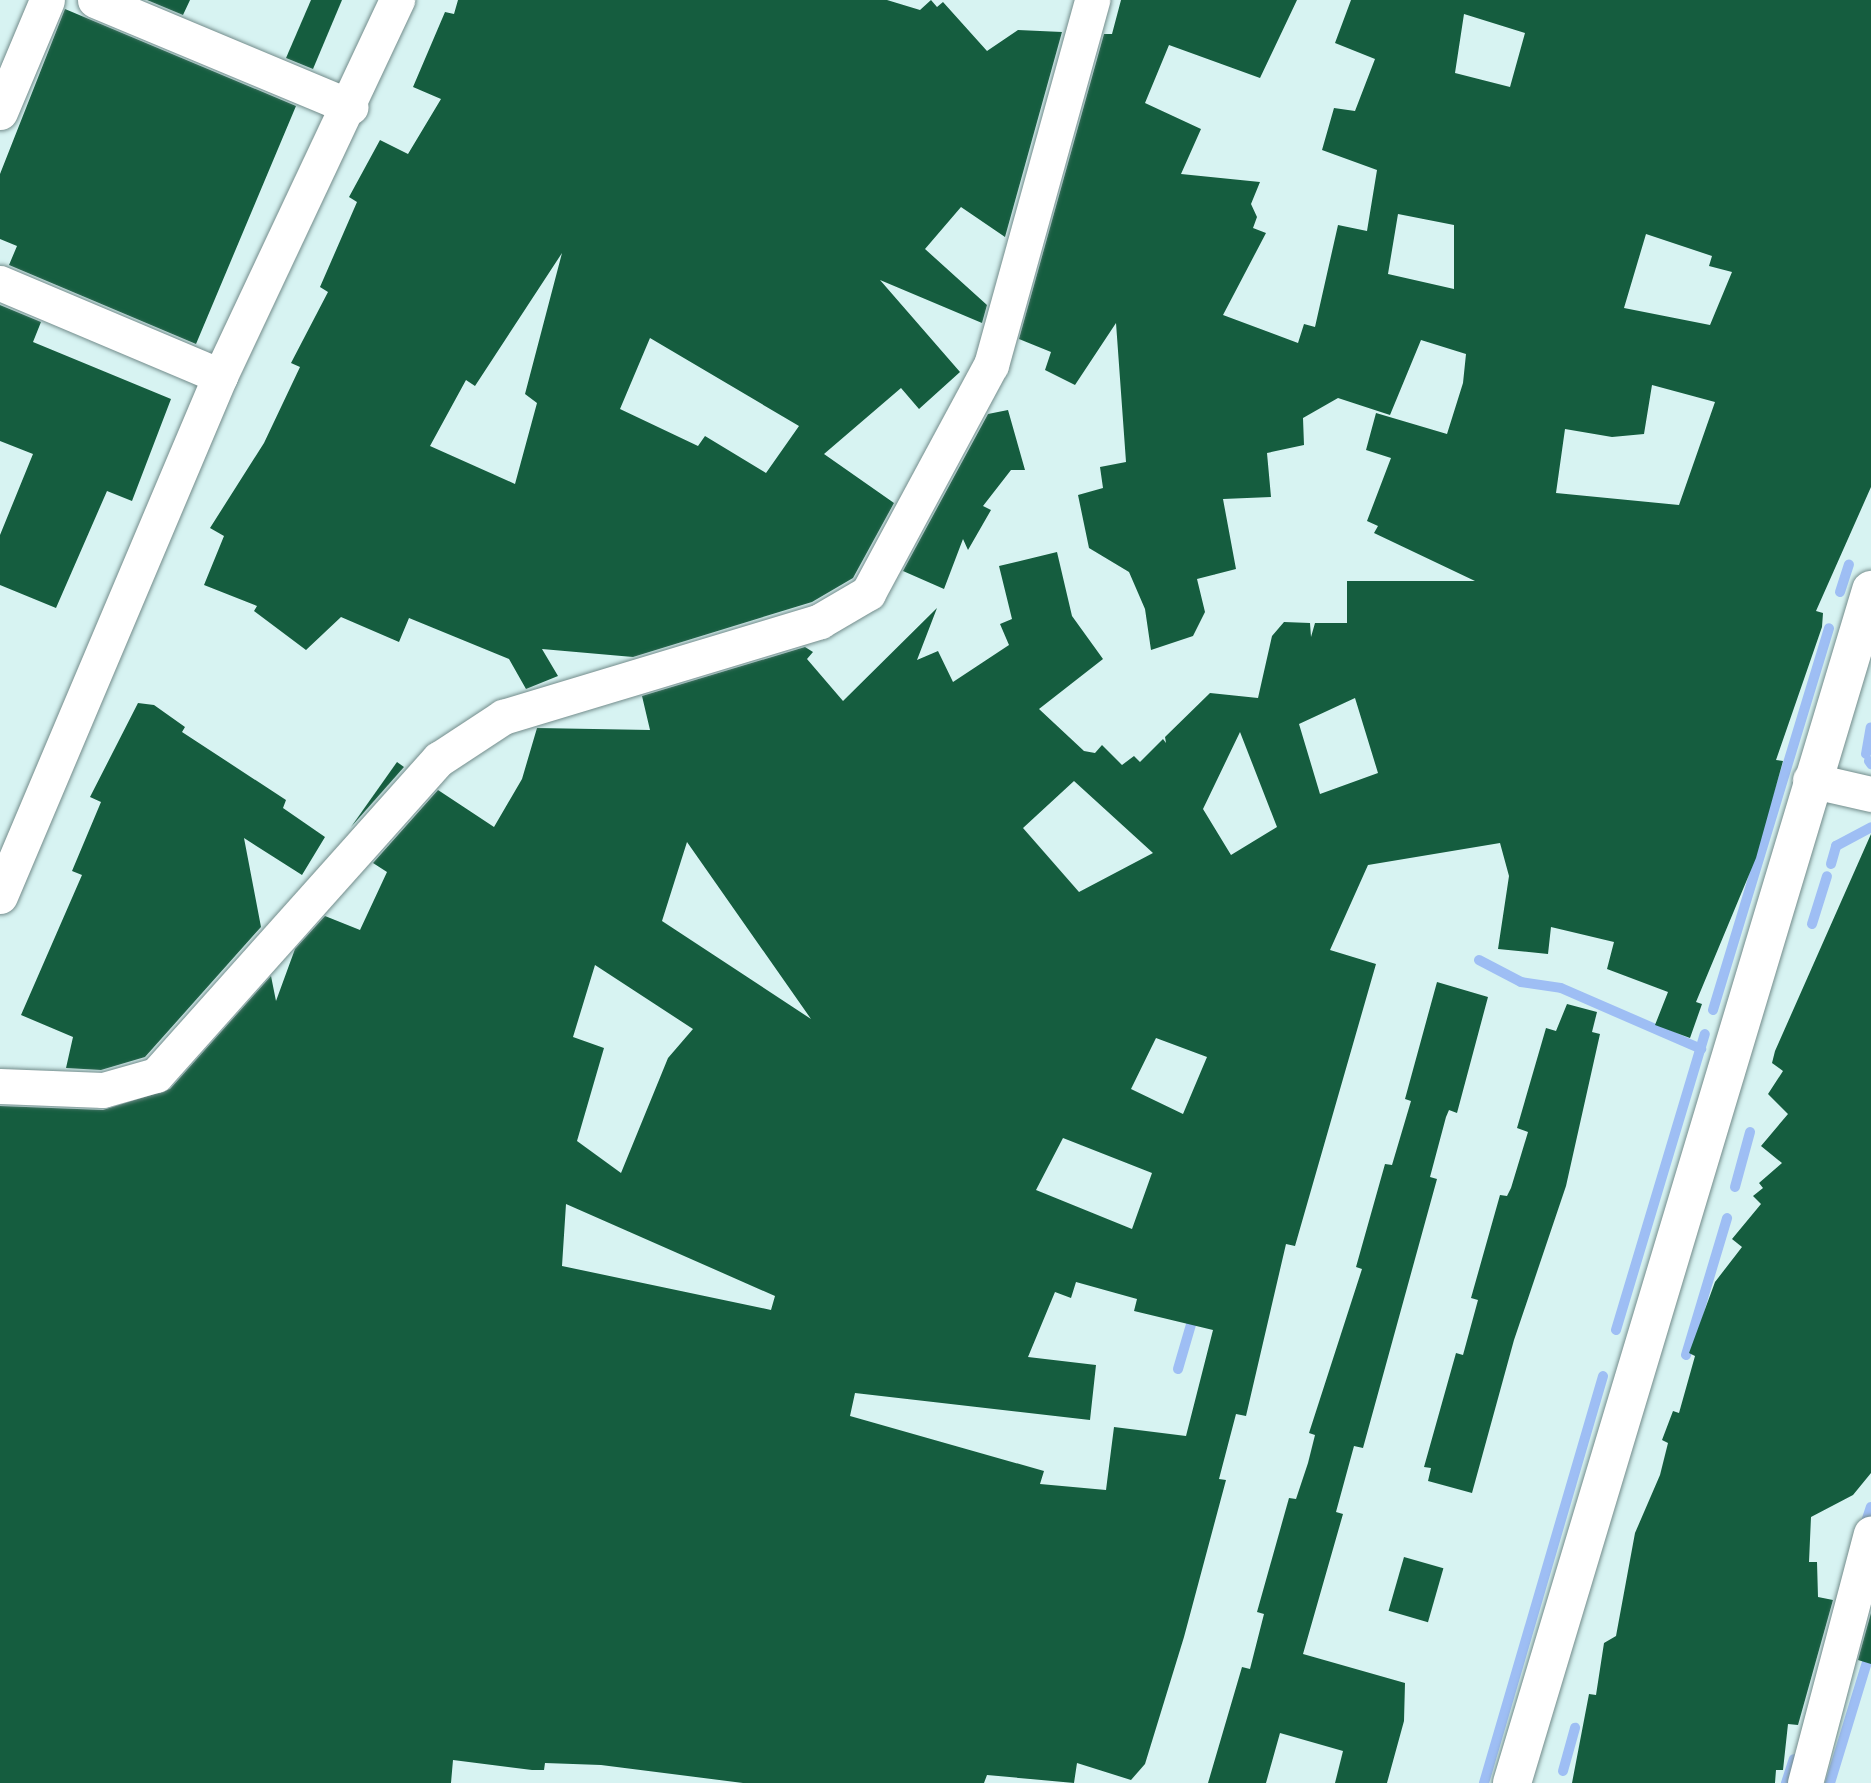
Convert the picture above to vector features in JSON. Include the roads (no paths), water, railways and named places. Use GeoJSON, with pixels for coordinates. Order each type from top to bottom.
{"type":"FeatureCollection","features":[{"type":"Feature","properties":{"kind":"street"},"geometry":{"type":"LineString","coordinates":[[0,112],[47,0]]}},
{"type":"Feature","properties":{"kind":"street"},"geometry":{"type":"LineString","coordinates":[[95,0],[351,107]]}},
{"type":"Feature","properties":{"kind":"street"},"geometry":{"type":"LineString","coordinates":[[0,896],[220,376],[351,107],[397,0]]}},
{"type":"Feature","properties":{"kind":"street"},"geometry":{"type":"LineString","coordinates":[[0,1086],[103,1090],[156,1075],[439,759],[503,718],[820,621],[868,593],[991,365],[1092,0]]}},
{"type":"Feature","properties":{"kind":"street"},"geometry":{"type":"LineString","coordinates":[[0,283],[220,376]]}},
{"type":"Feature","properties":{"kind":"street"},"geometry":{"type":"LineString","coordinates":[[1512,1783],[1810,780],[1871,590]]}},
{"type":"Feature","properties":{"kind":"street"},"geometry":{"type":"LineString","coordinates":[[1810,780],[1871,794]]}},
{"type":"Feature","properties":{"kind":"street"},"geometry":{"type":"LineString","coordinates":[[1805,1783],[1871,1534]]}},
{"type":"Feature","properties":{"kind":"waterway"},"geometry":{"type":"LineString","coordinates":[[1840,592],[1849,564]]}},
{"type":"Feature","properties":{"kind":"waterway"},"geometry":{"type":"LineString","coordinates":[[1713,1010],[1829,628]]}},
{"type":"Feature","properties":{"kind":"waterway"},"geometry":{"type":"LineString","coordinates":[[1866,754],[1871,727]]}},
{"type":"Feature","properties":{"kind":"waterway"},"geometry":{"type":"LineString","coordinates":[[1831,864],[1836,846],[1871,827]]}},
{"type":"Feature","properties":{"kind":"waterway"},"geometry":{"type":"LineString","coordinates":[[1812,924],[1827,876]]}},
{"type":"Feature","properties":{"kind":"waterway"},"geometry":{"type":"LineString","coordinates":[[1479,960],[1521,982],[1561,988],[1701,1049]]}},
{"type":"Feature","properties":{"kind":"waterway"},"geometry":{"type":"LineString","coordinates":[[1616,1330],[1705,1034]]}},
{"type":"Feature","properties":{"kind":"waterway"},"geometry":{"type":"LineString","coordinates":[[1735,1187],[1750,1132]]}},
{"type":"Feature","properties":{"kind":"waterway"},"geometry":{"type":"LineString","coordinates":[[1686,1355],[1727,1218]]}},
{"type":"Feature","properties":{"kind":"waterway"},"geometry":{"type":"LineString","coordinates":[[1178,1369],[1195,1311]]}},
{"type":"Feature","properties":{"kind":"waterway"},"geometry":{"type":"LineString","coordinates":[[1484,1783],[1603,1376]]}},
{"type":"Feature","properties":{"kind":"waterway"},"geometry":{"type":"LineString","coordinates":[[1864,1528],[1871,1507]]}},
{"type":"Feature","properties":{"kind":"waterway"},"geometry":{"type":"LineString","coordinates":[[1830,1783],[1871,1649]]}},
{"type":"Feature","properties":{"kind":"waterway"},"geometry":{"type":"LineString","coordinates":[[1563,1771],[1575,1728]]}},
{"type":"Feature","properties":{"kind":"waterway"},"geometry":{"type":"LineString","coordinates":[[1786,1783],[1794,1759]]}}]}
